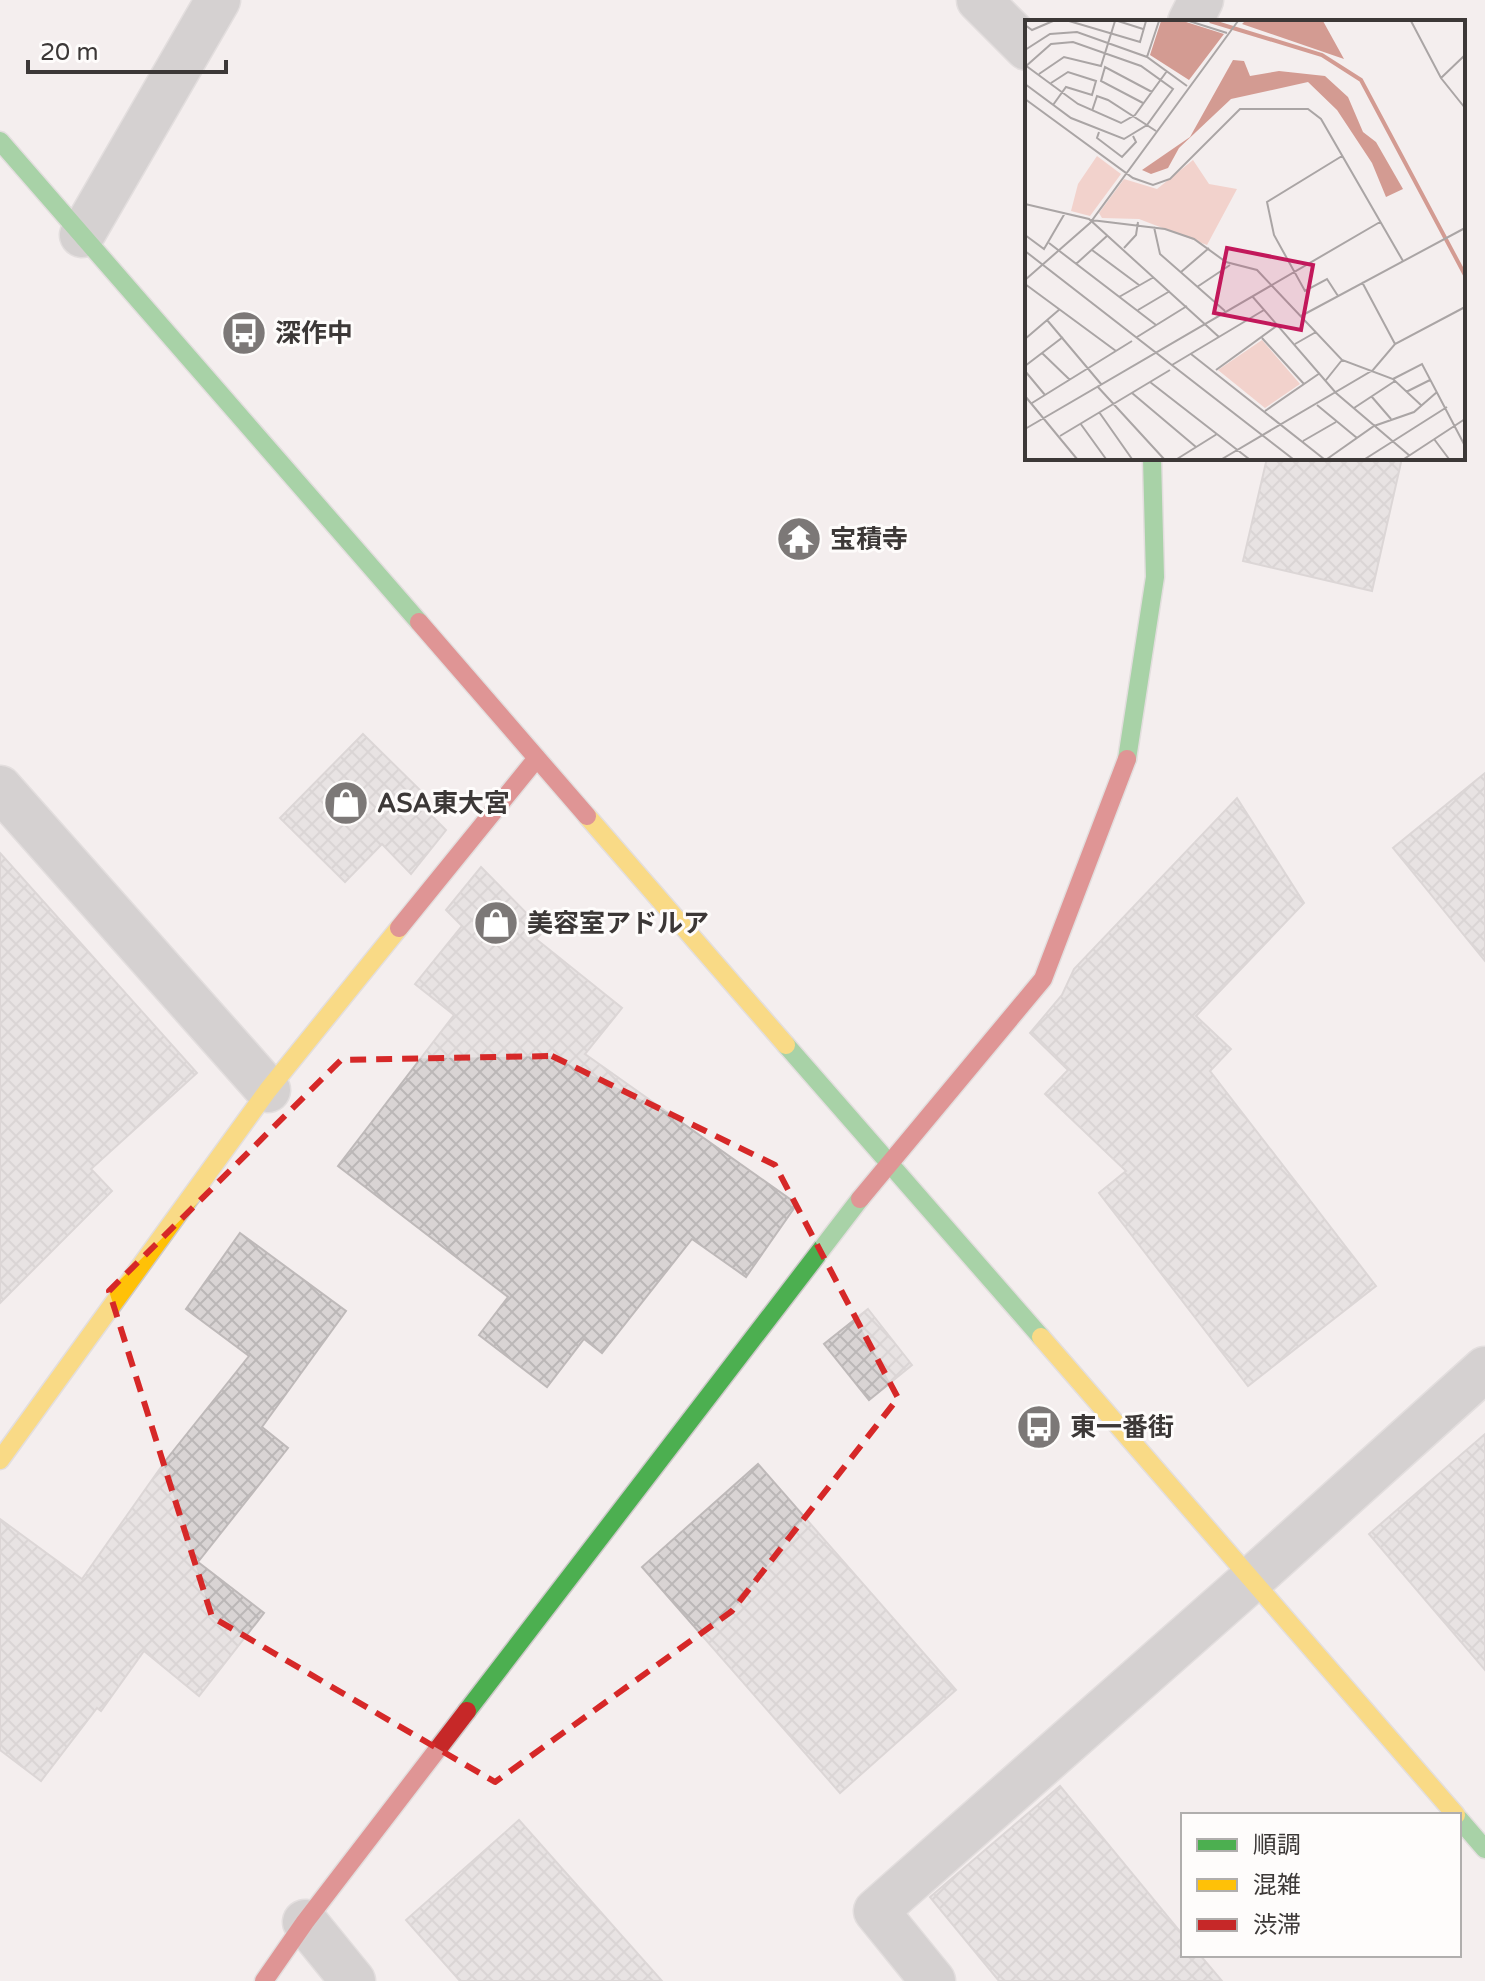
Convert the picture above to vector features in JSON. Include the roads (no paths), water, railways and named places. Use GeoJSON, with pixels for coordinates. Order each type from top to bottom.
{"type":"FeatureCollection","features":[{"type":"Feature","properties":{"kind":"street"},"geometry":{"type":"LineString","coordinates":[[82,235],[218,0]]}},
{"type":"Feature","properties":{"kind":"street"},"geometry":{"type":"LineString","coordinates":[[979,0],[1025,46]]}},
{"type":"Feature","properties":{"kind":"street"},"geometry":{"type":"LineString","coordinates":[[1191,20],[1201,0]]}},
{"type":"Feature","properties":{"kind":"street"},"geometry":{"type":"LineString","coordinates":[[0,141],[1454,1813]]}},
{"type":"Feature","properties":{"kind":"street"},"geometry":{"type":"LineString","coordinates":[[264,1981],[305,1922],[888,1163],[1043,979],[1126,766],[1155,577],[1152,460]]}},
{"type":"Feature","properties":{"kind":"street"},"geometry":{"type":"LineString","coordinates":[[0,1460],[268,1090],[537,758]]}},
{"type":"Feature","properties":{"kind":"street"},"geometry":{"type":"LineString","coordinates":[[0,788],[268,1090]]}},
{"type":"Feature","properties":{"kind":"street"},"geometry":{"type":"LineString","coordinates":[[933,1981],[876,1911],[1485,1369]]}},
{"type":"Feature","properties":{"kind":"street"},"geometry":{"type":"LineString","coordinates":[[1461,1822],[1485,1849]]}},
{"type":"Feature","properties":{"kind":"street"},"geometry":{"type":"LineString","coordinates":[[305,1922],[353,1981]]}},
{"type":"Feature","properties":{"kind":"place","name":"深作中"},"geometry":{"type":"Point","coordinates":[244,333]}},
{"type":"Feature","properties":{"kind":"place","name":"宝積寺"},"geometry":{"type":"Point","coordinates":[799,539]}},
{"type":"Feature","properties":{"kind":"place","name":"ASA東大宮"},"geometry":{"type":"Point","coordinates":[346,803]}},
{"type":"Feature","properties":{"kind":"place","name":"美容室アドルア"},"geometry":{"type":"Point","coordinates":[496,923]}},
{"type":"Feature","properties":{"kind":"place","name":"東一番街"},"geometry":{"type":"Point","coordinates":[1039,1427]}}]}
